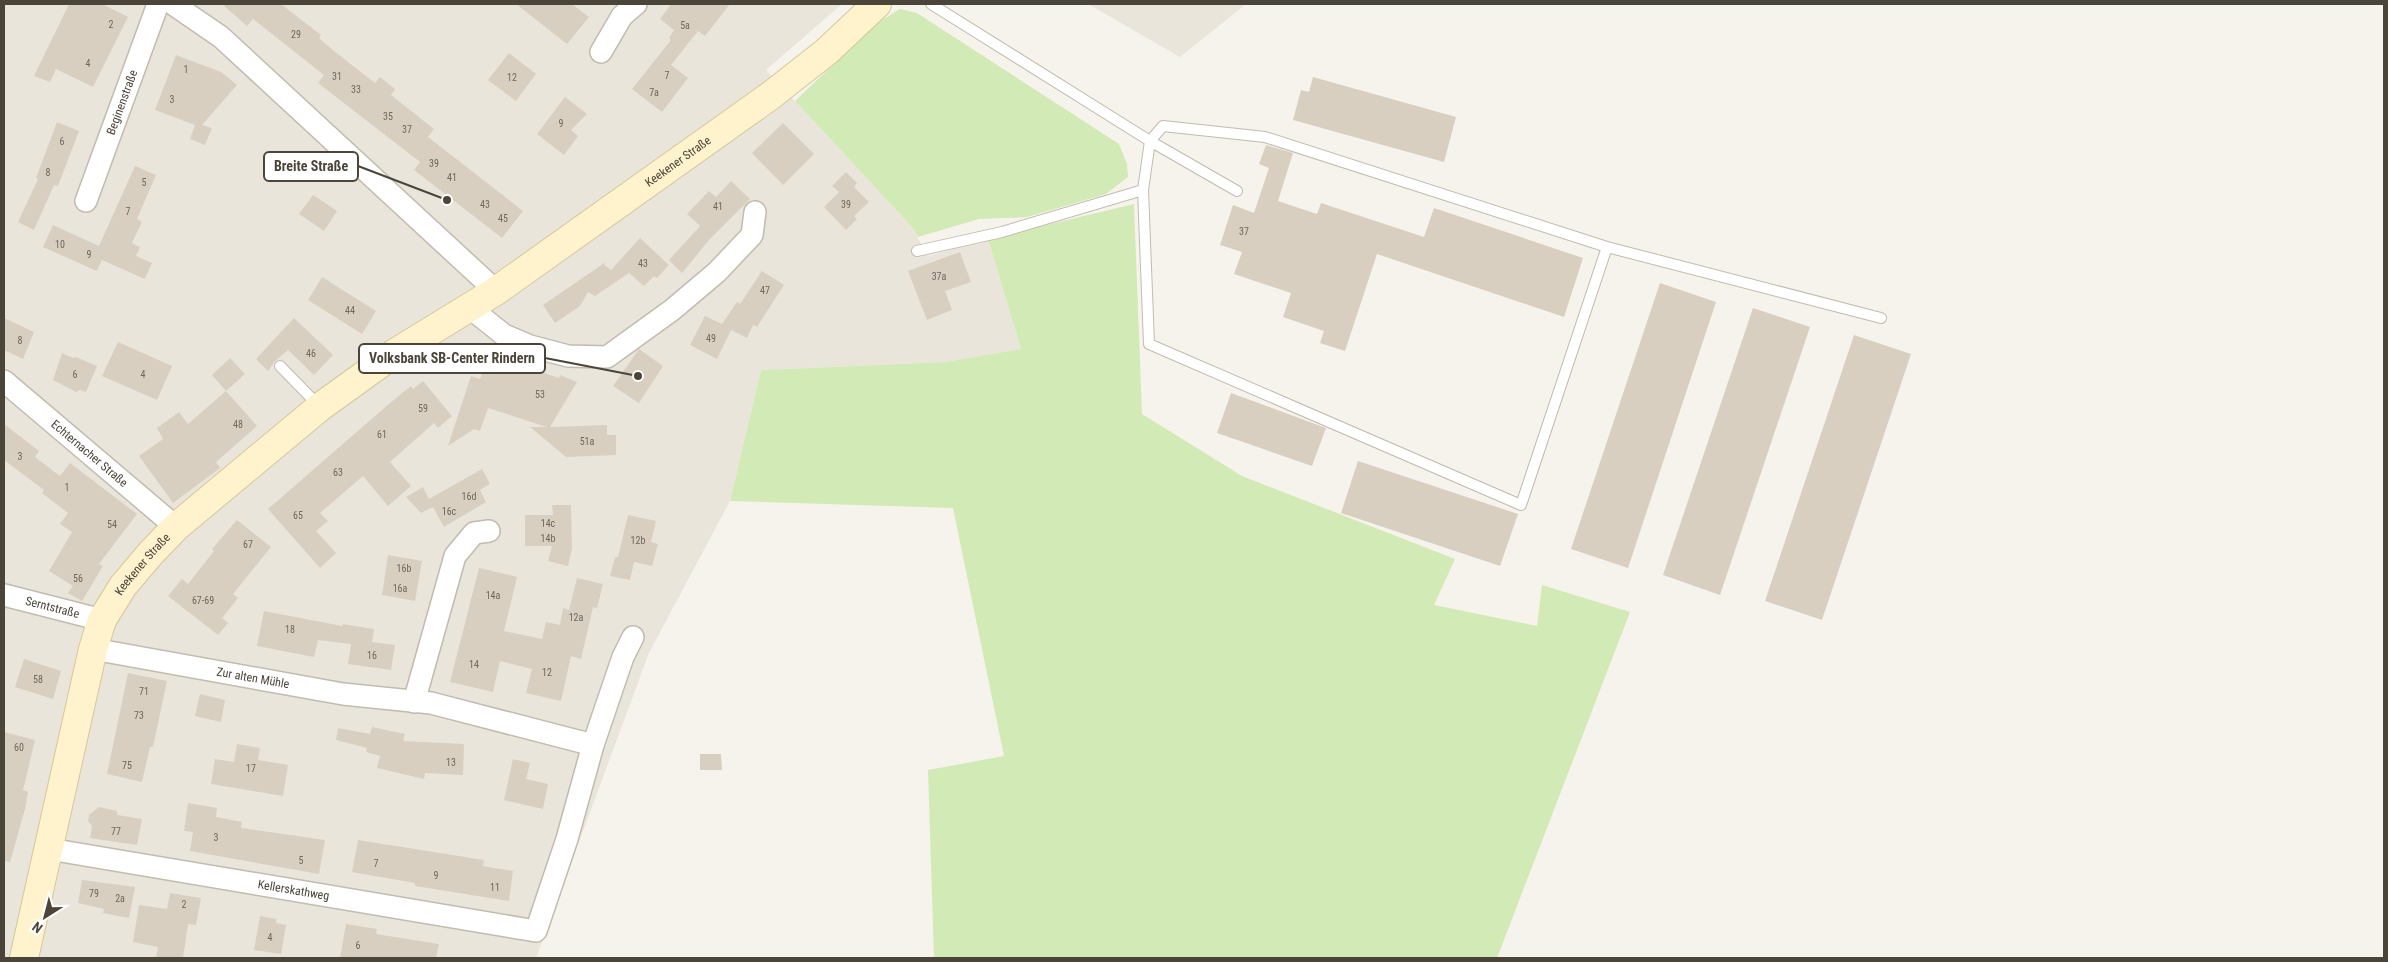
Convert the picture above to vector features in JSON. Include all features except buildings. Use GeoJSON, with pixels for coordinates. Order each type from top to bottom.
{"type":"FeatureCollection","features":[{"type":"Feature","properties":{"kind":"main road","name":"Keekener Straße"},"geometry":{"type":"LineString","coordinates":[[24,958],[93,649],[102,620],[123,586],[176,527],[320,407],[395,353],[496,291],[770,96],[826,52],[877,4]]}},
{"type":"Feature","properties":{"kind":"street","name":"Beginenstraße"},"geometry":{"type":"LineString","coordinates":[[86,201],[158,4]]}},
{"type":"Feature","properties":{"kind":"street"},"geometry":{"type":"LineString","coordinates":[[173,4],[221,36],[496,291]]}},
{"type":"Feature","properties":{"kind":"street"},"geometry":{"type":"LineString","coordinates":[[601,52],[622,16],[636,4]]}},
{"type":"Feature","properties":{"kind":"street"},"geometry":{"type":"LineString","coordinates":[[469,307],[504,335],[530,346],[568,356],[607,357],[672,310],[717,272],[752,235],[755,212]]}},
{"type":"Feature","properties":{"kind":"street","name":"Echternacher Straße"},"geometry":{"type":"LineString","coordinates":[[4,381],[176,527]]}},
{"type":"Feature","properties":{"kind":"street"},"geometry":{"type":"LineString","coordinates":[[414,702],[455,556],[474,533],[489,531]]}},
{"type":"Feature","properties":{"kind":"street","name":"Serntstraße"},"geometry":{"type":"LineString","coordinates":[[4,595],[102,620]]}},
{"type":"Feature","properties":{"kind":"street"},"geometry":{"type":"LineString","coordinates":[[593,745],[623,657],[633,637]]}},
{"type":"Feature","properties":{"kind":"street","name":"Zur alten Mühle"},"geometry":{"type":"LineString","coordinates":[[93,649],[343,694],[431,703],[593,745]]}},
{"type":"Feature","properties":{"kind":"street","name":"Kellerskathweg"},"geometry":{"type":"LineString","coordinates":[[49,850],[536,931],[567,839],[593,745]]}},
{"type":"Feature","properties":{"kind":"lane"},"geometry":{"type":"LineString","coordinates":[[931,4],[1150,141],[1237,191]]}},
{"type":"Feature","properties":{"kind":"lane"},"geometry":{"type":"LineString","coordinates":[[1607,247],[1521,505],[1148,344],[1143,190],[1150,141],[1163,126],[1265,137],[1607,247],[1881,318]]}},
{"type":"Feature","properties":{"kind":"lane"},"geometry":{"type":"LineString","coordinates":[[917,251],[1002,232],[1143,190]]}},
{"type":"Feature","properties":{"kind":"lane"},"geometry":{"type":"LineString","coordinates":[[280,366],[320,407]]}},
{"type":"Feature","properties":{"kind":"shaded area"},"geometry":{"type":"Polygon","coordinates":[[[4,4],[842,4],[766,70],[911,226],[928,256],[988,239],[1021,349],[945,362],[761,370],[730,501],[649,653],[536,958],[4,958],[4,4]]]}},
{"type":"Feature","properties":{"kind":"shaded area"},"geometry":{"type":"Polygon","coordinates":[[[1088,4],[1246,4],[1180,57],[1088,4]]]}},
{"type":"Feature","properties":{"kind":"green space"},"geometry":{"type":"Polygon","coordinates":[[[900,9],[917,13],[1119,144],[1127,164],[1128,177],[1106,194],[1027,217],[979,219],[918,237],[911,226],[795,101],[877,23],[900,9]]]}},
{"type":"Feature","properties":{"kind":"green space"},"geometry":{"type":"Polygon","coordinates":[[[1134,204],[1142,414],[1242,476],[1455,559],[1434,605],[1537,626],[1542,585],[1630,612],[1497,958],[934,958],[928,770],[1004,756],[953,508],[730,501],[761,370],[945,362],[1021,349],[988,239],[1134,204]]]}},
{"type":"Feature","properties":{"kind":"place","name":"Breite Straße"},"geometry":{"type":"Point","coordinates":[447,200]}},
{"type":"Feature","properties":{"kind":"place","name":"Volksbank SB-Center Rindern"},"geometry":{"type":"Point","coordinates":[638,376]}}]}
